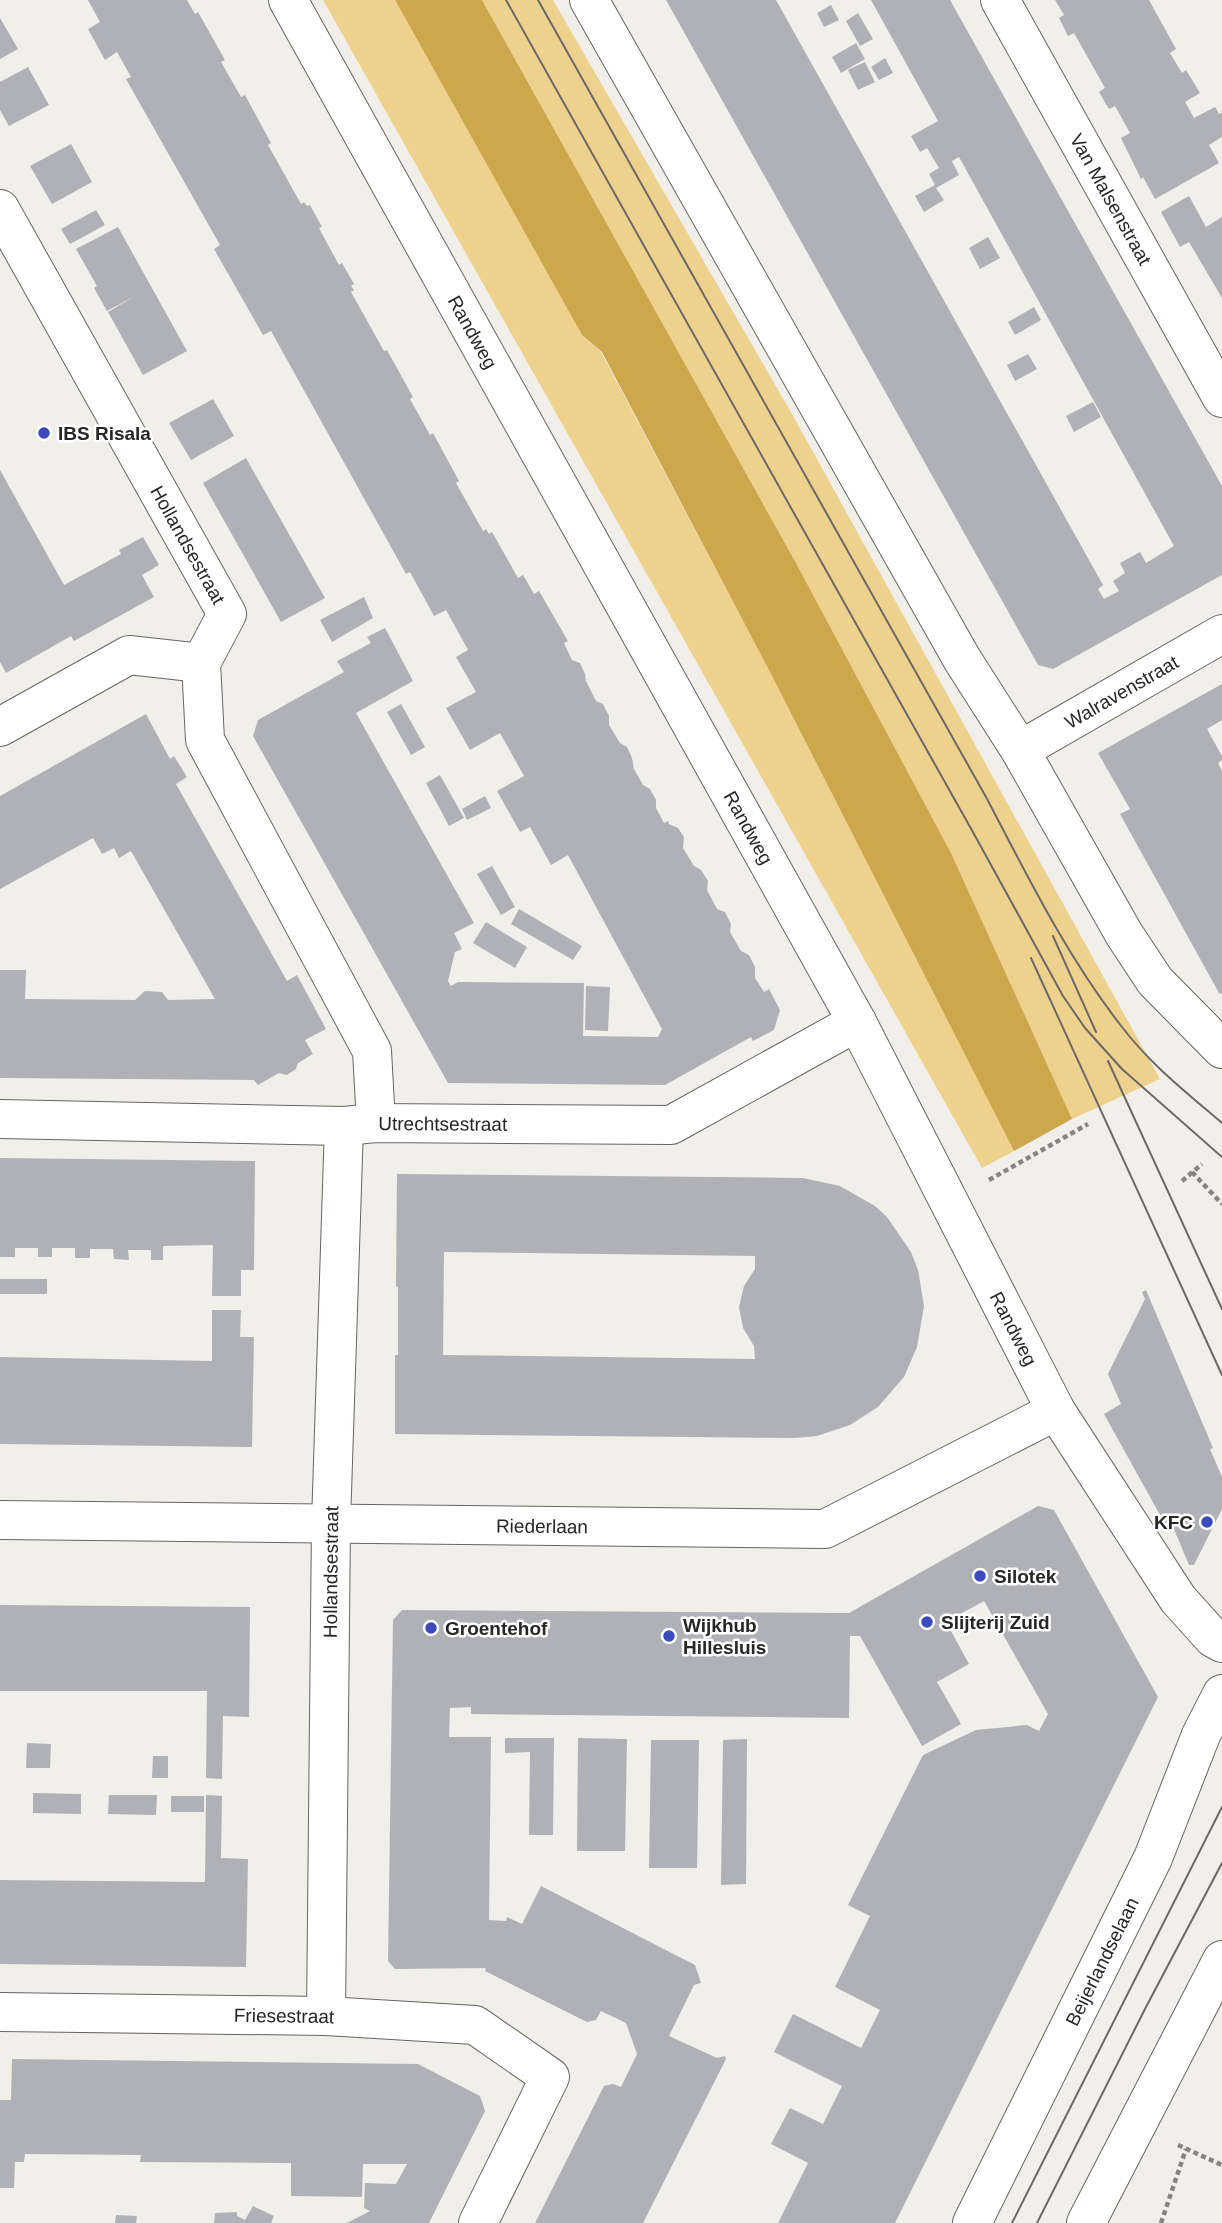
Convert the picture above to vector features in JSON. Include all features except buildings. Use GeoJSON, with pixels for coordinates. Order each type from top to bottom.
{"type":"FeatureCollection","features":[{"type":"Feature","properties":{"kind":"street","name":"Randweg"},"geometry":{"type":"LineString","coordinates":[[288,0],[857,1022],[1056,1411],[1178,1600],[1213,1638],[1222,1643]]}},
{"type":"Feature","properties":{"kind":"street"},"geometry":{"type":"LineString","coordinates":[[589,0],[962,659],[1020,750],[1124,934],[1155,981],[1222,1049]]}},
{"type":"Feature","properties":{"kind":"street","name":"Van Malsenstraat"},"geometry":{"type":"LineString","coordinates":[[1000,0],[1222,398]]}},
{"type":"Feature","properties":{"kind":"street","name":"Hollandsestraat"},"geometry":{"type":"LineString","coordinates":[[0,209],[227,614],[201,663],[205,740],[372,1051],[360,1124],[331,1523],[326,2016]]}},
{"type":"Feature","properties":{"kind":"street","name":"Walravenstraat"},"geometry":{"type":"LineString","coordinates":[[1020,750],[1222,634]]}},
{"type":"Feature","properties":{"kind":"street"},"geometry":{"type":"LineString","coordinates":[[0,727],[129,655],[201,663]]}},
{"type":"Feature","properties":{"kind":"street","name":"Utrechtsestraat"},"geometry":{"type":"LineString","coordinates":[[0,1119],[671,1125],[857,1022]]}},
{"type":"Feature","properties":{"kind":"street","name":"Riederlaan"},"geometry":{"type":"LineString","coordinates":[[0,1520],[825,1529],[1056,1411]]}},
{"type":"Feature","properties":{"kind":"street","name":"Beijerlandselaan"},"geometry":{"type":"LineString","coordinates":[[972,2223],[1153,1858],[1202,1735],[1222,1695]]}},
{"type":"Feature","properties":{"kind":"street"},"geometry":{"type":"LineString","coordinates":[[1086,2223],[1222,1960]]}},
{"type":"Feature","properties":{"kind":"street","name":"Friesestraat"},"geometry":{"type":"LineString","coordinates":[[0,2012],[326,2016],[475,2025],[550,2077],[478,2223]]}},
{"type":"Feature","properties":{"kind":"path"},"geometry":{"type":"LineString","coordinates":[[949,1203],[1088,1124]]}},
{"type":"Feature","properties":{"kind":"path"},"geometry":{"type":"LineString","coordinates":[[1182,1181],[1202,1164]]}},
{"type":"Feature","properties":{"kind":"path"},"geometry":{"type":"LineString","coordinates":[[1192,1172],[1222,1204]]}},
{"type":"Feature","properties":{"kind":"path"},"geometry":{"type":"LineString","coordinates":[[1161,2223],[1186,2149]]}},
{"type":"Feature","properties":{"kind":"shaded area"},"geometry":{"type":"Polygon","coordinates":[[[323,0],[395,0],[582,335],[601,352],[771,674],[1014,1151],[982,1168],[323,0]]]}},
{"type":"Feature","properties":{"kind":"shaded area"},"geometry":{"type":"Polygon","coordinates":[[[395,0],[482,0],[796,563],[951,853],[1072,1119],[1014,1151],[771,674],[602,352],[582,335],[395,0]]]}},
{"type":"Feature","properties":{"kind":"shaded area"},"geometry":{"type":"Polygon","coordinates":[[[482,0],[553,0],[792,414],[1160,1079],[1072,1119],[951,853],[796,563],[482,0]]]}},
{"type":"Feature","properties":{"kind":"tram line"},"geometry":{"type":"LineString","coordinates":[[506,0],[1063,996],[1085,1028],[1122,1069],[1222,1157]]}},
{"type":"Feature","properties":{"kind":"tram line"},"geometry":{"type":"LineString","coordinates":[[538,0],[1083,973],[1133,1041],[1169,1078],[1222,1123]]}},
{"type":"Feature","properties":{"kind":"tram line"},"geometry":{"type":"LineString","coordinates":[[1053,936],[1096,1032]]}},
{"type":"Feature","properties":{"kind":"tram line"},"geometry":{"type":"LineString","coordinates":[[1031,958],[1222,1375]]}},
{"type":"Feature","properties":{"kind":"tram line"},"geometry":{"type":"LineString","coordinates":[[1108,1061],[1222,1309]]}},
{"type":"Feature","properties":{"kind":"tram line"},"geometry":{"type":"LineString","coordinates":[[1012,2223],[1222,1807]]}},
{"type":"Feature","properties":{"kind":"tram line"},"geometry":{"type":"LineString","coordinates":[[1037,2223],[1222,1863]]}},
{"type":"Feature","properties":{"kind":"place","name":"IBS Risala"},"geometry":{"type":"Point","coordinates":[44,433]}},
{"type":"Feature","properties":{"kind":"place","name":"KFC"},"geometry":{"type":"Point","coordinates":[1207,1522]}},
{"type":"Feature","properties":{"kind":"place","name":"Silotek"},"geometry":{"type":"Point","coordinates":[980,1576]}},
{"type":"Feature","properties":{"kind":"place","name":"Slijterij Zuid"},"geometry":{"type":"Point","coordinates":[927,1622]}},
{"type":"Feature","properties":{"kind":"place","name":"Groentehof"},"geometry":{"type":"Point","coordinates":[431,1628]}},
{"type":"Feature","properties":{"kind":"place","name":"Wijkhub Hillesluis"},"geometry":{"type":"Point","coordinates":[669,1636]}}]}
